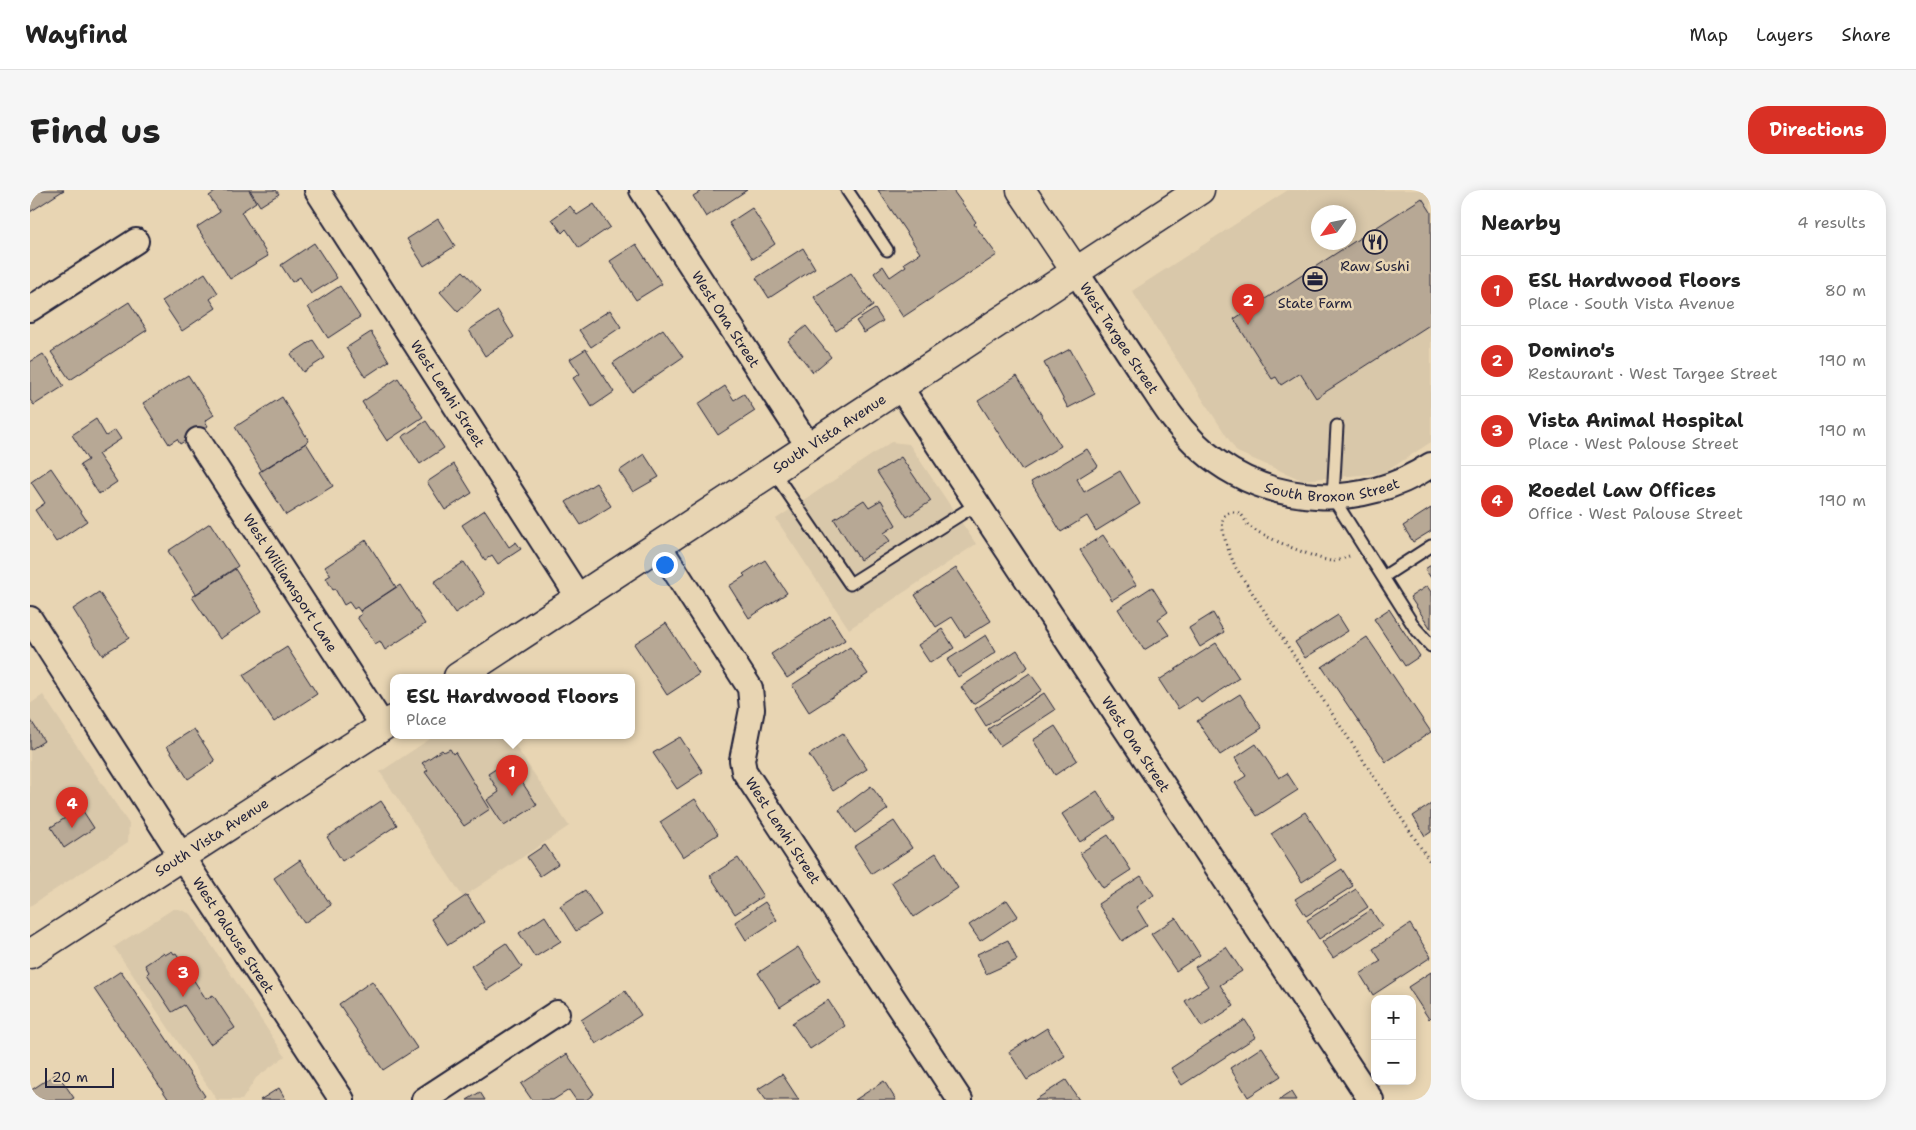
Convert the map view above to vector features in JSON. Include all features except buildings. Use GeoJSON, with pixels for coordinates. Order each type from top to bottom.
{"type":"FeatureCollection","features":[{"type":"Feature","properties":{"kind":"main road","name":"West Targee Street"},"geometry":{"type":"LineString","coordinates":[[1020,190],[1076,272]]}},
{"type":"Feature","properties":{"kind":"main road","name":"South Vista Avenue"},"geometry":{"type":"LineString","coordinates":[[463,674],[1200,190]]}},
{"type":"Feature","properties":{"kind":"main road","name":"South Vista Avenue"},"geometry":{"type":"LineString","coordinates":[[30,954],[388,723]]}},
{"type":"Feature","properties":{"kind":"street","name":"West Lemhi Street"},"geometry":{"type":"LineString","coordinates":[[317,190],[579,598]]}},
{"type":"Feature","properties":{"kind":"street","name":"West Ona Street"},"geometry":{"type":"LineString","coordinates":[[642,190],[809,447]]}},
{"type":"Feature","properties":{"kind":"street"},"geometry":{"type":"LineString","coordinates":[[30,309],[136,241]]}},
{"type":"Feature","properties":{"kind":"street","name":"West Targee Street"},"geometry":{"type":"LineString","coordinates":[[1076,272],[1173,418],[1203,452],[1233,473]]}},
{"type":"Feature","properties":{"kind":"street","name":"West Ona Street"},"geometry":{"type":"LineString","coordinates":[[900,387],[1371,1100]]}},
{"type":"Feature","properties":{"kind":"street","name":"West Williamsport Lane"},"geometry":{"type":"LineString","coordinates":[[198,440],[388,723]]}},
{"type":"Feature","properties":{"kind":"street","name":"South Broxon Street"},"geometry":{"type":"LineString","coordinates":[[1233,473],[1265,488],[1294,495],[1333,498],[1378,490],[1420,472],[1431,465]]}},
{"type":"Feature","properties":{"kind":"street","name":"West Lemhi Street"},"geometry":{"type":"LineString","coordinates":[[659,546],[750,688],[752,709],[742,760],[744,771],[960,1100]]}},
{"type":"Feature","properties":{"kind":"street","name":"West Palouse Street"},"geometry":{"type":"LineString","coordinates":[[30,619],[182,857],[342,1100]]}},
{"type":"Feature","properties":{"kind":"street"},"geometry":{"type":"LineString","coordinates":[[424,1100],[557,1013]]}},
{"type":"Feature","properties":{"kind":"lane"},"geometry":{"type":"LineString","coordinates":[[847,190],[887,250]]}},
{"type":"Feature","properties":{"kind":"lane"},"geometry":{"type":"LineString","coordinates":[[1336,426],[1333,498],[1416,628],[1431,646]]}},
{"type":"Feature","properties":{"kind":"lane"},"geometry":{"type":"LineString","coordinates":[[773,471],[850,584],[977,504]]}},
{"type":"Feature","properties":{"kind":"lane"},"geometry":{"type":"LineString","coordinates":[[1383,577],[1431,546]]}},
{"type":"Feature","properties":{"kind":"path"},"geometry":{"type":"LineString","coordinates":[[1350,556],[1333,562],[1305,553],[1259,533],[1248,525],[1240,514],[1234,512],[1227,513],[1224,516],[1222,526],[1225,541],[1236,568],[1431,863]]}},
{"type":"Feature","properties":{"kind":"shaded area"},"geometry":{"type":"Polygon","coordinates":[[[1288,190],[1431,190],[1431,442],[1384,473],[1302,480],[1237,452],[1132,291],[1288,190]]]}},
{"type":"Feature","properties":{"kind":"shaded area"},"geometry":{"type":"Polygon","coordinates":[[[891,442],[909,444],[976,544],[849,629],[776,519],[891,442]]]}},
{"type":"Feature","properties":{"kind":"shaded area"},"geometry":{"type":"Polygon","coordinates":[[[43,695],[129,824],[128,842],[30,906],[30,704],[43,695]]]}},
{"type":"Feature","properties":{"kind":"shaded area"},"geometry":{"type":"Polygon","coordinates":[[[430,739],[511,739],[569,826],[463,897],[380,772],[430,739]]]}},
{"type":"Feature","properties":{"kind":"shaded area"},"geometry":{"type":"Polygon","coordinates":[[[173,909],[179,909],[191,914],[285,1056],[256,1078],[242,1100],[217,1100],[114,947],[173,909]]]}},
{"type":"Feature","properties":{"kind":"place","name":"Raw Sushi"},"geometry":{"type":"Point","coordinates":[1375,242]}},
{"type":"Feature","properties":{"kind":"place","name":"State Farm"},"geometry":{"type":"Point","coordinates":[1315,279]}},
{"type":"Feature","properties":{"kind":"place","name":"Domino's"},"geometry":{"type":"Point","coordinates":[1248,325]}},
{"type":"Feature","properties":{"kind":"place","name":"ESL Hardwood Floors"},"geometry":{"type":"Point","coordinates":[512,796]}},
{"type":"Feature","properties":{"kind":"place","name":"Roedel Law Offices"},"geometry":{"type":"Point","coordinates":[72,828]}},
{"type":"Feature","properties":{"kind":"place","name":"Vista Animal Hospital"},"geometry":{"type":"Point","coordinates":[183,997]}}]}
